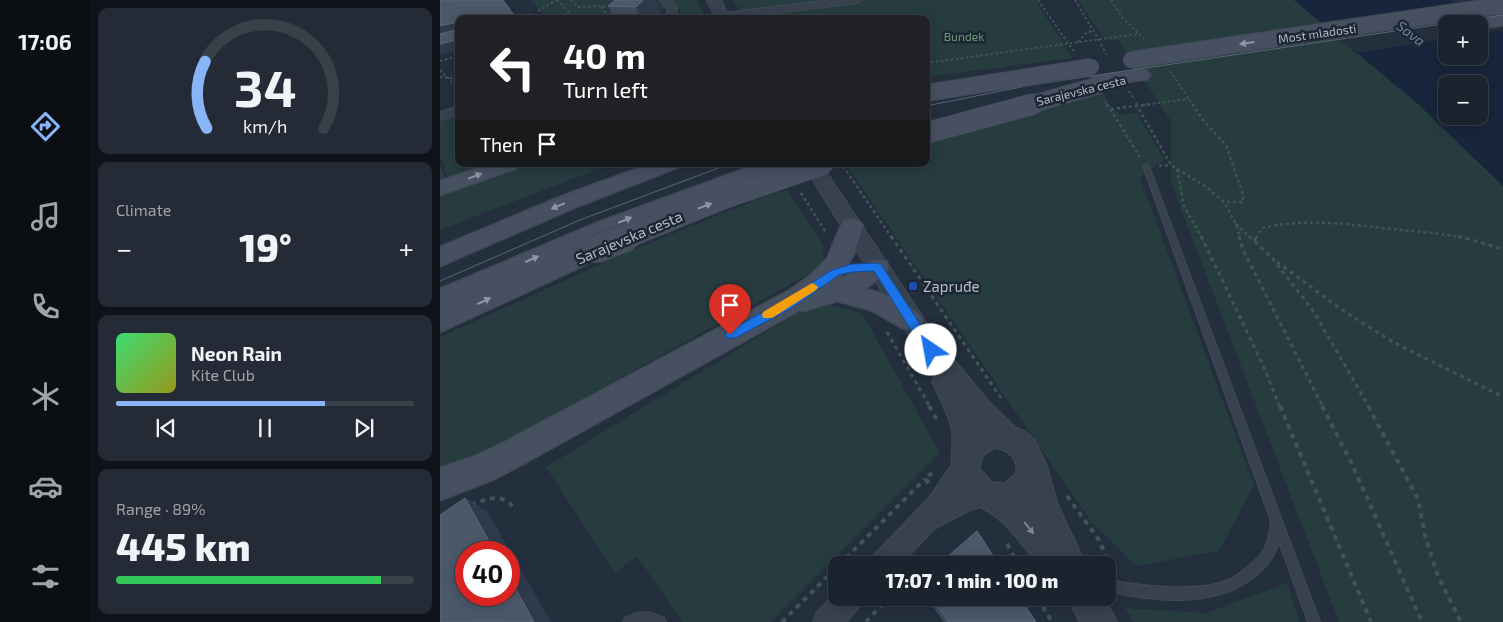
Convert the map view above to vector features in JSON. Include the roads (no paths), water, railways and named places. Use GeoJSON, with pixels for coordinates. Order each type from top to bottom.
{"type":"FeatureCollection","features":[{"type":"Feature","properties":{"kind":"main road","name":"Most mladosti"},"geometry":{"type":"LineString","coordinates":[[1102,68],[1503,5]]}},
{"type":"Feature","properties":{"kind":"main road"},"geometry":{"type":"LineString","coordinates":[[1488,22],[1503,20]]}},
{"type":"Feature","properties":{"kind":"main road","name":"Most mladosti"},"geometry":{"type":"LineString","coordinates":[[1268,56],[1438,30]]}},
{"type":"Feature","properties":{"kind":"main road","name":"Sarajevska cesta"},"geometry":{"type":"LineString","coordinates":[[930,91],[1102,68]]}},
{"type":"Feature","properties":{"kind":"main road","name":"Sarajevska cesta"},"geometry":{"type":"LineString","coordinates":[[930,117],[1017,96],[1102,68]]}},
{"type":"Feature","properties":{"kind":"main road","name":"Sarajevska cesta"},"geometry":{"type":"LineString","coordinates":[[930,132],[1102,68]]}},
{"type":"Feature","properties":{"kind":"main road","name":"Sarajevska cesta"},"geometry":{"type":"LineString","coordinates":[[930,82],[1102,68],[1141,75],[1165,72]]}},
{"type":"Feature","properties":{"kind":"main road"},"geometry":{"type":"LineString","coordinates":[[440,188],[501,167]]}},
{"type":"Feature","properties":{"kind":"main road"},"geometry":{"type":"LineString","coordinates":[[440,238],[562,188],[620,167]]}},
{"type":"Feature","properties":{"kind":"main road"},"geometry":{"type":"LineString","coordinates":[[440,257],[568,202],[661,167]]}},
{"type":"Feature","properties":{"kind":"main road","name":"Sarajevska cesta"},"geometry":{"type":"LineString","coordinates":[[440,300],[563,245],[625,220],[770,167]]}},
{"type":"Feature","properties":{"kind":"main road","name":"Sarajevska cesta"},"geometry":{"type":"LineString","coordinates":[[440,322],[595,250],[722,199],[826,167]]}},
{"type":"Feature","properties":{"kind":"main road"},"geometry":{"type":"LineString","coordinates":[[830,285],[834,270],[862,222]]}},
{"type":"Feature","properties":{"kind":"main road"},"geometry":{"type":"LineString","coordinates":[[440,484],[481,469],[512,454],[786,306],[830,285],[863,279],[877,267]]}},
{"type":"Feature","properties":{"kind":"main road"},"geometry":{"type":"LineString","coordinates":[[830,285],[879,302],[911,321]]}},
{"type":"Feature","properties":{"kind":"street"},"geometry":{"type":"LineString","coordinates":[[665,0],[672,8],[671,15]]}},
{"type":"Feature","properties":{"kind":"street"},"geometry":{"type":"LineString","coordinates":[[714,0],[722,15]]}},
{"type":"Feature","properties":{"kind":"street"},"geometry":{"type":"LineString","coordinates":[[745,15],[857,0]]}},
{"type":"Feature","properties":{"kind":"street"},"geometry":{"type":"LineString","coordinates":[[440,116],[455,111]]}},
{"type":"Feature","properties":{"kind":"street"},"geometry":{"type":"LineString","coordinates":[[815,167],[862,222],[877,267],[931,350],[980,411],[1005,436]]}},
{"type":"Feature","properties":{"kind":"street"},"geometry":{"type":"LineString","coordinates":[[891,556],[951,489],[956,462],[968,438],[966,429],[931,350]]}},
{"type":"Feature","properties":{"kind":"street"},"geometry":{"type":"LineString","coordinates":[[956,462],[974,444],[983,438],[994,435],[1005,436],[1015,440],[1024,447],[1029,456],[1043,506],[1066,556]]}},
{"type":"Feature","properties":{"kind":"street"},"geometry":{"type":"LineString","coordinates":[[956,462],[974,488],[1003,503],[1022,520],[1051,556]]}},
{"type":"Feature","properties":{"kind":"street"},"geometry":{"type":"LineString","coordinates":[[921,524],[966,499],[989,496],[1006,498],[1021,490],[1030,477],[1032,466]]}},
{"type":"Feature","properties":{"kind":"street"},"geometry":{"type":"LineString","coordinates":[[826,622],[842,606]]}},
{"type":"Feature","properties":{"kind":"lane"},"geometry":{"type":"LineString","coordinates":[[1146,166],[1314,622]]}},
{"type":"Feature","properties":{"kind":"lane"},"geometry":{"type":"LineString","coordinates":[[1116,597],[1148,591],[1190,592],[1228,587],[1253,570],[1270,552],[1277,521]]}},
{"type":"Feature","properties":{"kind":"lane"},"geometry":{"type":"LineString","coordinates":[[629,622],[641,618],[654,618],[660,622]]}},
{"type":"Feature","properties":{"kind":"water","name":"Sava"},"geometry":{"type":"Polygon","coordinates":[[[1294,0],[1451,0],[1475,15],[1438,15],[1438,65],[1488,65],[1488,23],[1503,32],[1503,186],[1440,125],[1488,125],[1488,75],[1438,75],[1438,123],[1418,104],[1294,0]]]}},
{"type":"Feature","properties":{"kind":"tram line"},"geometry":{"type":"LineString","coordinates":[[930,105],[1031,85],[1503,15]]}},
{"type":"Feature","properties":{"kind":"tram line"},"geometry":{"type":"LineString","coordinates":[[440,281],[580,220],[721,167]]}},
{"type":"Feature","properties":{"kind":"place","name":"Zapruđe"},"geometry":{"type":"Point","coordinates":[913,286]}},
{"type":"Feature","properties":{"kind":"park label","name":"Bundek"},"geometry":{"type":"Point","coordinates":[964,36]}}]}
